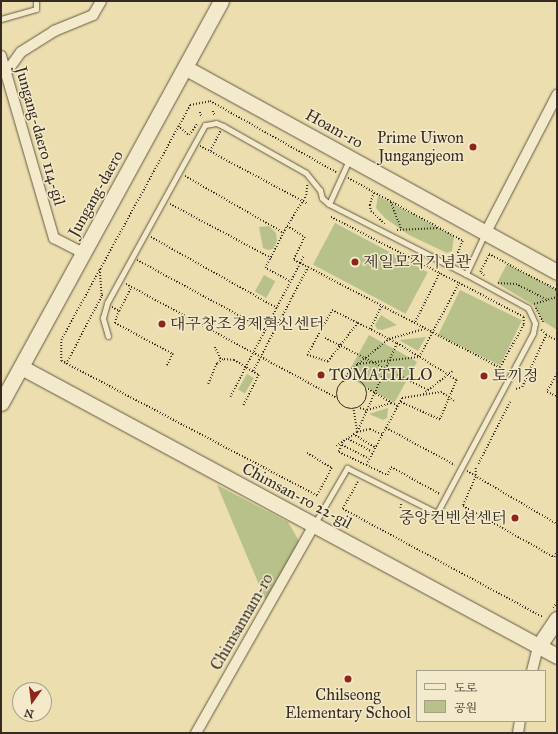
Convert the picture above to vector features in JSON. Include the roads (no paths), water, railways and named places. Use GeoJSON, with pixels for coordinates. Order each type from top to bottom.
{"type":"FeatureCollection","features":[{"type":"Feature","properties":{"kind":"main road","name":"Jungang-daero"},"geometry":{"type":"LineString","coordinates":[[1,403],[186,68],[221,1]]}},
{"type":"Feature","properties":{"kind":"main road","name":"Hoam-ro"},"geometry":{"type":"LineString","coordinates":[[186,68],[485,234],[557,272]]}},
{"type":"Feature","properties":{"kind":"main road","name":"Chimsan-ro 22-gil"},"geometry":{"type":"LineString","coordinates":[[21,367],[557,656]]}},
{"type":"Feature","properties":{"kind":"main road"},"geometry":{"type":"LineString","coordinates":[[538,647],[551,617]]}},
{"type":"Feature","properties":{"kind":"street"},"geometry":{"type":"LineString","coordinates":[[5,74],[21,52],[54,31],[93,15],[101,1]]}},
{"type":"Feature","properties":{"kind":"street","name":"Jungang-daero 114-gil"},"geometry":{"type":"LineString","coordinates":[[1,56],[54,238],[84,253]]}},
{"type":"Feature","properties":{"kind":"street"},"geometry":{"type":"LineString","coordinates":[[485,234],[557,95]]}},
{"type":"Feature","properties":{"kind":"street","name":"Chimsannam-ro"},"geometry":{"type":"LineString","coordinates":[[196,733],[314,525]]}},
{"type":"Feature","properties":{"kind":"street"},"geometry":{"type":"LineString","coordinates":[[532,670],[538,647]]}},
{"type":"Feature","properties":{"kind":"street"},"geometry":{"type":"LineString","coordinates":[[518,733],[520,722]]}},
{"type":"Feature","properties":{"kind":"lane"},"geometry":{"type":"LineString","coordinates":[[1,19],[36,9],[36,1]]}},
{"type":"Feature","properties":{"kind":"lane"},"geometry":{"type":"LineString","coordinates":[[108,336],[103,318],[107,303],[193,143],[205,125],[216,123],[309,176],[320,190],[322,198],[329,204],[466,274],[528,308],[535,323],[533,333],[436,513],[347,468],[314,525]]}},
{"type":"Feature","properties":{"kind":"lane"},"geometry":{"type":"LineString","coordinates":[[329,204],[346,177],[350,158]]}},
{"type":"Feature","properties":{"kind":"lane"},"geometry":{"type":"LineString","coordinates":[[466,274],[485,234]]}},
{"type":"Feature","properties":{"kind":"place","name":"Prime Uiwon Jungangjeom"},"geometry":{"type":"Point","coordinates":[473,147]}},
{"type":"Feature","properties":{"kind":"place","name":"제일모직기념관"},"geometry":{"type":"Point","coordinates":[355,262]}},
{"type":"Feature","properties":{"kind":"place","name":"대구창조경제혁신센터"},"geometry":{"type":"Point","coordinates":[162,324]}},
{"type":"Feature","properties":{"kind":"place","name":"TOMATILLO"},"geometry":{"type":"Point","coordinates":[321,375]}},
{"type":"Feature","properties":{"kind":"place","name":"토끼정"},"geometry":{"type":"Point","coordinates":[484,376]}},
{"type":"Feature","properties":{"kind":"place","name":"중앙컨벤션센터"},"geometry":{"type":"Point","coordinates":[515,518]}},
{"type":"Feature","properties":{"kind":"place","name":"Chilseong Elementary School"},"geometry":{"type":"Point","coordinates":[348,679]}}]}
